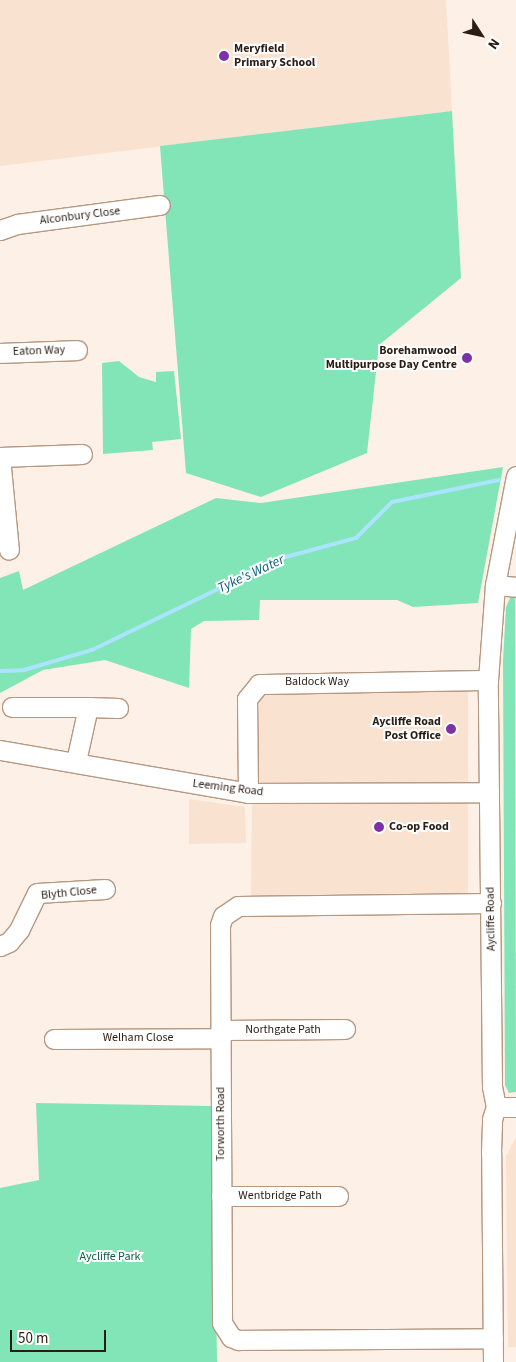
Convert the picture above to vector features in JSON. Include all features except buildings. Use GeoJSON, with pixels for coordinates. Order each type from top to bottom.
{"type":"FeatureCollection","features":[{"type":"Feature","properties":{"kind":"street","name":"Alconbury Close"},"geometry":{"type":"LineString","coordinates":[[0,230],[16,224],[160,206]]}},
{"type":"Feature","properties":{"kind":"street","name":"Eaton Way"},"geometry":{"type":"LineString","coordinates":[[0,353],[77,350]]}},
{"type":"Feature","properties":{"kind":"street"},"geometry":{"type":"LineString","coordinates":[[9,550],[0,457],[82,454]]}},
{"type":"Feature","properties":{"kind":"street","name":"Aycliffe Road"},"geometry":{"type":"LineString","coordinates":[[493,1362],[492,1119],[496,1107],[492,1087],[488,680],[495,585],[516,476]]}},
{"type":"Feature","properties":{"kind":"street"},"geometry":{"type":"LineString","coordinates":[[495,585],[516,588]]}},
{"type":"Feature","properties":{"kind":"street","name":"Baldock Way"},"geometry":{"type":"LineString","coordinates":[[248,793],[247,699],[258,684],[488,680]]}},
{"type":"Feature","properties":{"kind":"street"},"geometry":{"type":"LineString","coordinates":[[12,707],[118,708]]}},
{"type":"Feature","properties":{"kind":"street"},"geometry":{"type":"LineString","coordinates":[[76,761],[88,707]]}},
{"type":"Feature","properties":{"kind":"street","name":"Leeming Road"},"geometry":{"type":"LineString","coordinates":[[0,750],[76,761],[248,793],[489,792]]}},
{"type":"Feature","properties":{"kind":"street","name":"Blyth Close"},"geometry":{"type":"LineString","coordinates":[[0,946],[10,942],[19,930],[37,894],[105,889]]}},
{"type":"Feature","properties":{"kind":"street","name":"Torworth Road"},"geometry":{"type":"LineString","coordinates":[[491,904],[249,905],[229,909],[220,925],[221,1196],[222,1323],[231,1337],[238,1340],[493,1338]]}},
{"type":"Feature","properties":{"kind":"street","name":"Northgate Path"},"geometry":{"type":"LineString","coordinates":[[221,1034],[346,1029]]}},
{"type":"Feature","properties":{"kind":"street","name":"Welham Close"},"geometry":{"type":"LineString","coordinates":[[54,1039],[221,1034]]}},
{"type":"Feature","properties":{"kind":"street"},"geometry":{"type":"LineString","coordinates":[[496,1107],[516,1107]]}},
{"type":"Feature","properties":{"kind":"street","name":"Wentbridge Path"},"geometry":{"type":"LineString","coordinates":[[221,1196],[338,1196]]}},
{"type":"Feature","properties":{"kind":"shaded area","name":"Meryfield Primary School"},"geometry":{"type":"Polygon","coordinates":[[[0,0],[446,0],[452,111],[0,166],[0,0]]]}},
{"type":"Feature","properties":{"kind":"shaded area"},"geometry":{"type":"Polygon","coordinates":[[[468,686],[468,900],[251,901],[253,705],[259,692],[468,686]]]}},
{"type":"Feature","properties":{"kind":"shaded area"},"geometry":{"type":"Polygon","coordinates":[[[189,799],[245,807],[246,843],[189,844],[189,799]]]}},
{"type":"Feature","properties":{"kind":"shaded area"},"geometry":{"type":"Polygon","coordinates":[[[516,1137],[516,1347],[508,1347],[506,1156],[516,1137]]]}},
{"type":"Feature","properties":{"kind":"green space"},"geometry":{"type":"Polygon","coordinates":[[[452,111],[461,278],[379,345],[367,453],[261,497],[186,473],[160,146],[452,111]]]}},
{"type":"Feature","properties":{"kind":"green space"},"geometry":{"type":"Polygon","coordinates":[[[119,361],[139,377],[156,382],[156,372],[174,371],[181,439],[152,442],[153,450],[103,454],[102,363],[119,361]]]}},
{"type":"Feature","properties":{"kind":"green space"},"geometry":{"type":"Polygon","coordinates":[[[503,467],[478,603],[413,607],[397,600],[260,600],[259,620],[204,621],[191,629],[189,688],[105,660],[43,670],[0,693],[0,578],[19,571],[23,590],[216,498],[261,503],[503,467]]]}},
{"type":"Feature","properties":{"kind":"green space"},"geometry":{"type":"Polygon","coordinates":[[[515,597],[516,1092],[509,1093],[505,1085],[503,661],[506,607],[510,598],[515,597]]]}},
{"type":"Feature","properties":{"kind":"green space","name":"Aycliffe Park"},"geometry":{"type":"Polygon","coordinates":[[[36,1103],[213,1106],[217,1362],[0,1362],[0,1188],[39,1180],[36,1103]]]}},
{"type":"Feature","properties":{"kind":"waterway","name":"Tyke's Water"},"geometry":{"type":"LineString","coordinates":[[0,671],[24,670],[92,650],[282,558],[356,538],[392,502],[499,480]]}},
{"type":"Feature","properties":{"kind":"place","name":"Meryfield Primary School"},"geometry":{"type":"Point","coordinates":[224,56]}},
{"type":"Feature","properties":{"kind":"place","name":"Borehamwood Multipurpose Day Centre"},"geometry":{"type":"Point","coordinates":[467,358]}},
{"type":"Feature","properties":{"kind":"place","name":"Aycliffe Road Post Office"},"geometry":{"type":"Point","coordinates":[451,729]}},
{"type":"Feature","properties":{"kind":"place","name":"Co-op Food"},"geometry":{"type":"Point","coordinates":[379,827]}}]}
